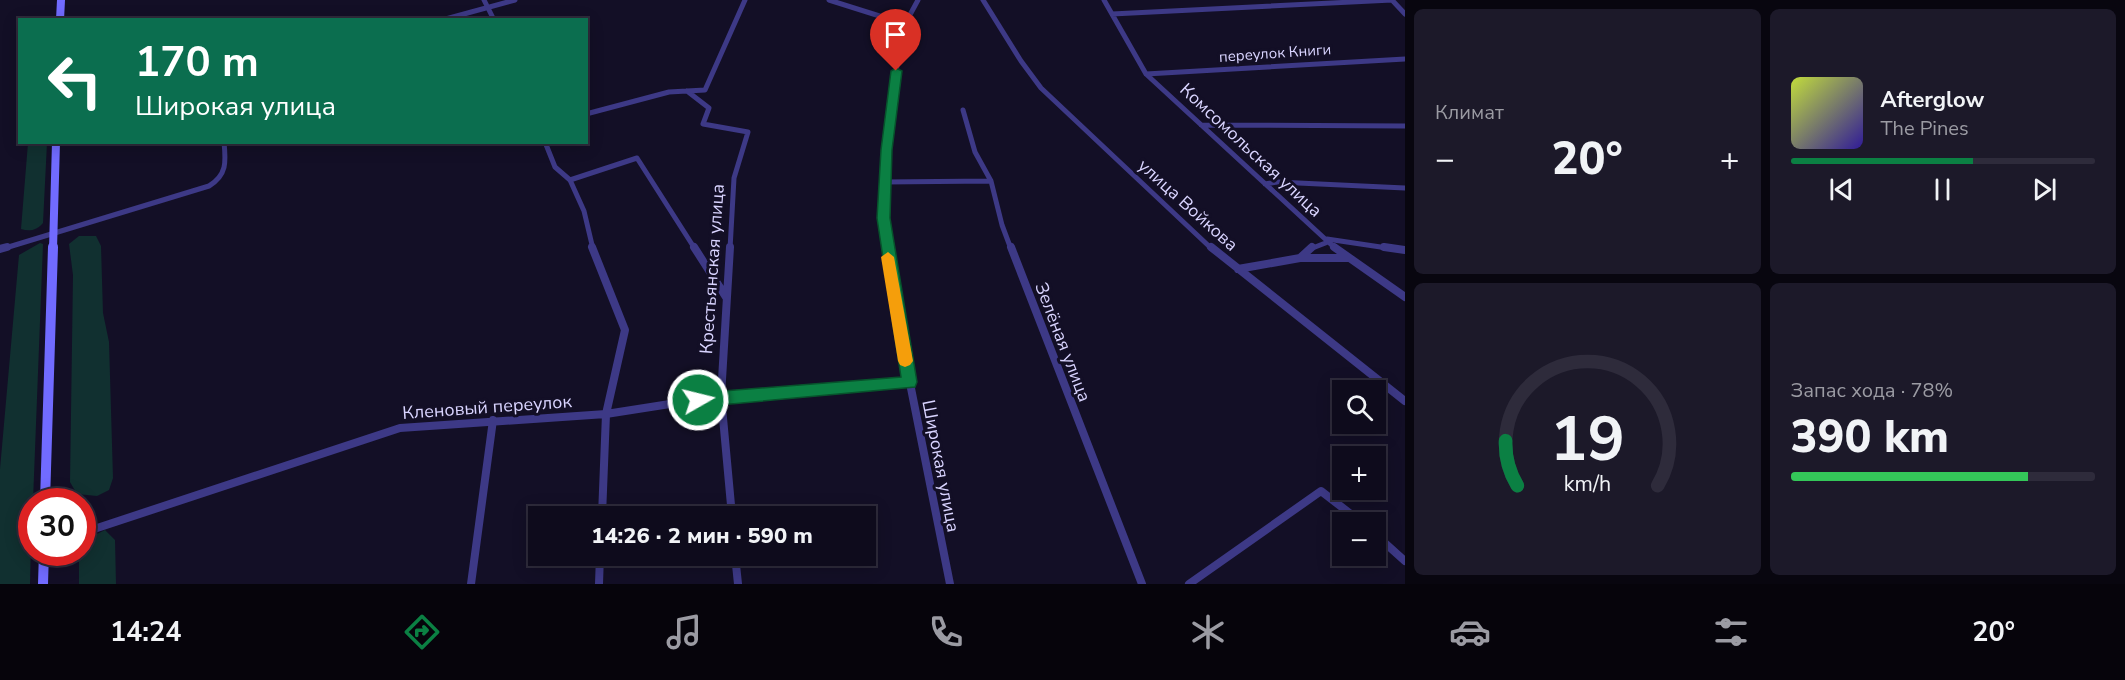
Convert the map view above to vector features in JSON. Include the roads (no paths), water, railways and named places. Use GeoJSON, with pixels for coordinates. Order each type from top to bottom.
{"type":"FeatureCollection","features":[{"type":"Feature","properties":{"kind":"street"},"geometry":{"type":"LineString","coordinates":[[60,18],[61,0]]}},
{"type":"Feature","properties":{"kind":"street"},"geometry":{"type":"LineString","coordinates":[[484,0],[493,18]]}},
{"type":"Feature","properties":{"kind":"street"},"geometry":{"type":"LineString","coordinates":[[450,18],[515,0]]}},
{"type":"Feature","properties":{"kind":"street"},"geometry":{"type":"LineString","coordinates":[[687,91],[703,101],[705,90],[745,0]]}},
{"type":"Feature","properties":{"kind":"street"},"geometry":{"type":"LineString","coordinates":[[829,0],[905,24]]}},
{"type":"Feature","properties":{"kind":"street","name":"Широкая улица"},"geometry":{"type":"LineString","coordinates":[[918,0],[905,24],[899,48],[884,182],[886,244],[909,382],[950,584]]}},
{"type":"Feature","properties":{"kind":"street","name":"улица Войкова"},"geometry":{"type":"LineString","coordinates":[[983,0],[1021,61],[1048,95],[1139,182],[1238,268],[1405,401]]}},
{"type":"Feature","properties":{"kind":"street","name":"Комсомольская улица"},"geometry":{"type":"LineString","coordinates":[[1104,0],[1146,74],[1327,240],[1405,297]]}},
{"type":"Feature","properties":{"kind":"street"},"geometry":{"type":"LineString","coordinates":[[1112,14],[1392,0],[1405,14]]}},
{"type":"Feature","properties":{"kind":"street","name":"переулок Книги"},"geometry":{"type":"LineString","coordinates":[[1146,74],[1405,59]]}},
{"type":"Feature","properties":{"kind":"street"},"geometry":{"type":"LineString","coordinates":[[588,113],[669,92],[705,90]]}},
{"type":"Feature","properties":{"kind":"street","name":"Крестьянская улица"},"geometry":{"type":"LineString","coordinates":[[703,101],[709,108],[703,124],[748,132],[734,178],[721,396],[731,506]]}},
{"type":"Feature","properties":{"kind":"street","name":"Зелёная улица"},"geometry":{"type":"LineString","coordinates":[[963,110],[975,152],[991,181],[1002,225],[1142,584]]}},
{"type":"Feature","properties":{"kind":"street"},"geometry":{"type":"LineString","coordinates":[[1201,125],[1405,126]]}},
{"type":"Feature","properties":{"kind":"street"},"geometry":{"type":"LineString","coordinates":[[45,488],[56,144]]}},
{"type":"Feature","properties":{"kind":"street"},"geometry":{"type":"LineString","coordinates":[[0,249],[209,186],[223,177],[225,171],[224,144]]}},
{"type":"Feature","properties":{"kind":"street"},"geometry":{"type":"LineString","coordinates":[[546,144],[555,167],[570,180],[584,211],[592,247],[625,330],[606,414],[602,506]]}},
{"type":"Feature","properties":{"kind":"street"},"geometry":{"type":"LineString","coordinates":[[570,180],[638,158],[726,297]]}},
{"type":"Feature","properties":{"kind":"street"},"geometry":{"type":"LineString","coordinates":[[884,182],[991,181]]}},
{"type":"Feature","properties":{"kind":"street"},"geometry":{"type":"LineString","coordinates":[[1266,184],[1276,182],[1405,188]]}},
{"type":"Feature","properties":{"kind":"street"},"geometry":{"type":"LineString","coordinates":[[1300,258],[1313,246],[1327,240],[1405,250]]}},
{"type":"Feature","properties":{"kind":"street"},"geometry":{"type":"LineString","coordinates":[[1238,268],[1300,258],[1346,256],[1342,248],[1350,243]]}},
{"type":"Feature","properties":{"kind":"street","name":"Кленовый переулок"},"geometry":{"type":"LineString","coordinates":[[96,528],[400,428],[606,414],[721,396],[909,382]]}},
{"type":"Feature","properties":{"kind":"street"},"geometry":{"type":"LineString","coordinates":[[471,584],[493,420]]}},
{"type":"Feature","properties":{"kind":"street"},"geometry":{"type":"LineString","coordinates":[[1189,584],[1216,567],[1293,508],[1321,491],[1349,512]]}},
{"type":"Feature","properties":{"kind":"street"},"geometry":{"type":"LineString","coordinates":[[1386,544],[1405,561]]}},
{"type":"Feature","properties":{"kind":"street"},"geometry":{"type":"LineString","coordinates":[[43,584],[44,566]]}},
{"type":"Feature","properties":{"kind":"street"},"geometry":{"type":"LineString","coordinates":[[599,584],[600,566]]}},
{"type":"Feature","properties":{"kind":"street"},"geometry":{"type":"LineString","coordinates":[[736,566],[738,584]]}}]}
